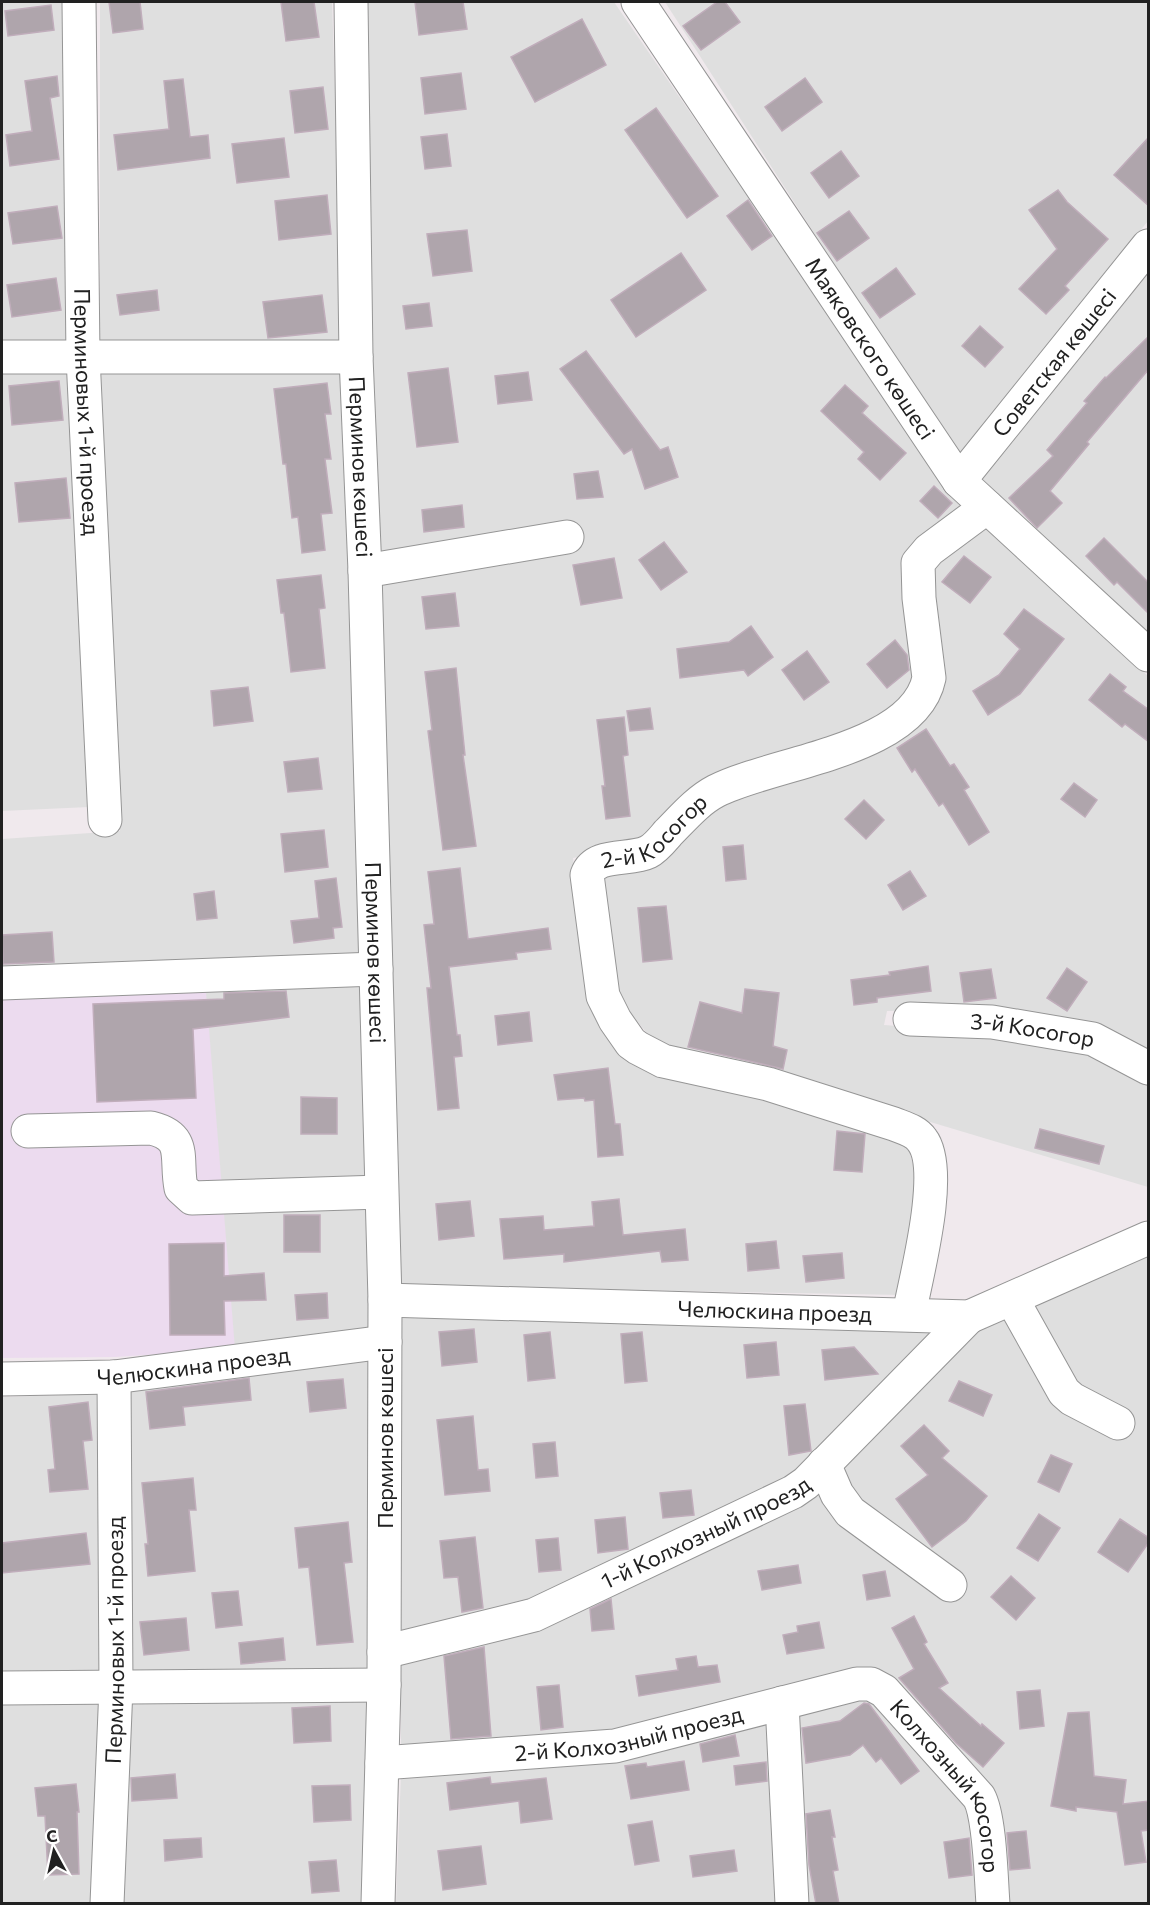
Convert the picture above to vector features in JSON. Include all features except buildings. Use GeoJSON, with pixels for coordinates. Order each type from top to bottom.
{"type":"FeatureCollection","features":[{"type":"Feature","properties":{"kind":"street","name":"Перминовых 1-й проезд"},"geometry":{"type":"LineString","coordinates":[[79,2],[83,357],[105,820]]}},
{"type":"Feature","properties":{"kind":"street","name":"Перминов көшесі"},"geometry":{"type":"LineString","coordinates":[[351,2],[356,357],[365,571],[385,1300],[384,1685],[378,1904]]}},
{"type":"Feature","properties":{"kind":"street","name":"Маяковского көшесі"},"geometry":{"type":"LineString","coordinates":[[638,2],[959,481],[1149,655]]}},
{"type":"Feature","properties":{"kind":"street","name":"Советская көшесі"},"geometry":{"type":"LineString","coordinates":[[959,481],[1149,246]]}},
{"type":"Feature","properties":{"kind":"street"},"geometry":{"type":"LineString","coordinates":[[2,357],[356,357]]}},
{"type":"Feature","properties":{"kind":"street","name":"2-й Косогор"},"geometry":{"type":"LineString","coordinates":[[909,1314],[932,1183],[927,1149],[922,1139],[908,1129],[894,1124],[768,1084],[663,1061],[631,1043],[615,1020],[603,996],[587,875],[589,869],[602,861],[648,852],[692,809],[717,790],[872,737],[889,728],[915,708],[927,689],[930,678],[919,598],[918,563],[929,550],[987,507]]}},
{"type":"Feature","properties":{"kind":"street"},"geometry":{"type":"LineString","coordinates":[[365,571],[567,537]]}},
{"type":"Feature","properties":{"kind":"street"},"geometry":{"type":"LineString","coordinates":[[2,983],[376,969]]}},
{"type":"Feature","properties":{"kind":"street","name":"3-й Косогор"},"geometry":{"type":"LineString","coordinates":[[910,1019],[992,1022],[1093,1040],[1149,1068]]}},
{"type":"Feature","properties":{"kind":"street"},"geometry":{"type":"LineString","coordinates":[[28,1131],[151,1128],[164,1131],[173,1137],[178,1146],[181,1188],[192,1198],[381,1192]]}},
{"type":"Feature","properties":{"kind":"street","name":"Челюскина проезд"},"geometry":{"type":"LineString","coordinates":[[385,1300],[969,1317],[1149,1238]]}},
{"type":"Feature","properties":{"kind":"street"},"geometry":{"type":"LineString","coordinates":[[1012,1299],[1064,1392],[1072,1399],[1118,1423]]}},
{"type":"Feature","properties":{"kind":"street","name":"1-й Колхозный проезд"},"geometry":{"type":"LineString","coordinates":[[384,1652],[534,1615],[787,1495],[806,1483],[969,1317]]}},
{"type":"Feature","properties":{"kind":"street","name":"Челюскина проезд"},"geometry":{"type":"LineString","coordinates":[[2,1379],[114,1377],[385,1342]]}},
{"type":"Feature","properties":{"kind":"street","name":"Перминовых 1-й проезд"},"geometry":{"type":"LineString","coordinates":[[106,1904],[116,1688],[114,1377]]}},
{"type":"Feature","properties":{"kind":"street"},"geometry":{"type":"LineString","coordinates":[[824,1464],[837,1494],[850,1512],[950,1585]]}},
{"type":"Feature","properties":{"kind":"street","name":"2-й Колхозный проезд"},"geometry":{"type":"LineString","coordinates":[[382,1763],[615,1746],[857,1684],[871,1684]]}},
{"type":"Feature","properties":{"kind":"street","name":"Колхозный косогор"},"geometry":{"type":"LineString","coordinates":[[871,1684],[884,1691],[979,1797],[985,1819],[993,1904]]}},
{"type":"Feature","properties":{"kind":"street"},"geometry":{"type":"LineString","coordinates":[[2,1688],[384,1685]]}},
{"type":"Feature","properties":{"kind":"street"},"geometry":{"type":"LineString","coordinates":[[782,1703],[792,1904]]}},
{"type":"Feature","properties":{"kind":"shaded area"},"geometry":{"type":"Polygon","coordinates":[[[2,2],[68,2],[67,342],[2,342],[2,2]]]}},
{"type":"Feature","properties":{"kind":"shaded area"},"geometry":{"type":"Polygon","coordinates":[[[100,2],[332,2],[344,342],[100,343],[100,2]]]}},
{"type":"Feature","properties":{"kind":"shaded area"},"geometry":{"type":"Polygon","coordinates":[[[368,2],[614,2],[948,487],[970,506],[921,541],[919,678],[895,709],[643,844],[573,858],[593,1014],[641,1067],[765,1093],[906,1141],[917,1178],[902,1295],[401,1286],[371,353],[368,2]]]}},
{"type":"Feature","properties":{"kind":"shaded area"},"geometry":{"type":"Polygon","coordinates":[[[665,2],[1148,2],[1148,221],[958,456],[665,2]]]}},
{"type":"Feature","properties":{"kind":"shaded area"},"geometry":{"type":"Polygon","coordinates":[[[1148,274],[1148,634],[981,480],[1148,274]]]}},
{"type":"Feature","properties":{"kind":"shaded area"},"geometry":{"type":"Polygon","coordinates":[[[343,367],[373,1334],[235,1349],[2,988],[2,839],[120,831],[97,368],[343,367]]]}},
{"type":"Feature","properties":{"kind":"shaded area"},"geometry":{"type":"Polygon","coordinates":[[[2,369],[69,369],[89,807],[2,811],[2,369]]]}},
{"type":"Feature","properties":{"kind":"shaded area"},"geometry":{"type":"Polygon","coordinates":[[[983,525],[1148,676],[1148,1054],[990,1009],[887,1011],[884,1025],[993,1033],[1091,1053],[1148,1082],[1148,1187],[770,1074],[664,1053],[611,991],[598,874],[726,797],[912,724],[930,571],[983,525]]]}},
{"type":"Feature","properties":{"kind":"shaded area"},"geometry":{"type":"Polygon","coordinates":[[[205,980],[235,1349],[115,1357],[2,1358],[2,988],[205,980]]]}},
{"type":"Feature","properties":{"kind":"shaded area"},"geometry":{"type":"Polygon","coordinates":[[[1148,1252],[1148,1903],[1005,1903],[993,1798],[877,1669],[613,1736],[401,1749],[401,1656],[806,1498],[977,1328],[1148,1252]]]}},
{"type":"Feature","properties":{"kind":"shaded area"},"geometry":{"type":"Polygon","coordinates":[[[402,1316],[942,1327],[792,1480],[531,1603],[401,1635],[402,1316]]]}},
{"type":"Feature","properties":{"kind":"shaded area"},"geometry":{"type":"Polygon","coordinates":[[[370,1353],[369,1673],[132,1675],[130,1385],[370,1353]]]}},
{"type":"Feature","properties":{"kind":"shaded area"},"geometry":{"type":"Polygon","coordinates":[[[97,1394],[100,1674],[2,1675],[2,1397],[97,1394]]]}},
{"type":"Feature","properties":{"kind":"shaded area"},"geometry":{"type":"Polygon","coordinates":[[[868,1692],[972,1806],[981,1903],[803,1903],[794,1711],[868,1692]]]}},
{"type":"Feature","properties":{"kind":"shaded area"},"geometry":{"type":"Polygon","coordinates":[[[369,1695],[364,1903],[123,1904],[132,1701],[369,1695]]]}},
{"type":"Feature","properties":{"kind":"shaded area"},"geometry":{"type":"Polygon","coordinates":[[[100,1700],[91,1903],[2,1903],[2,1701],[100,1700]]]}},
{"type":"Feature","properties":{"kind":"shaded area"},"geometry":{"type":"Polygon","coordinates":[[[770,1718],[780,1903],[396,1904],[401,1773],[770,1718]]]}}]}
